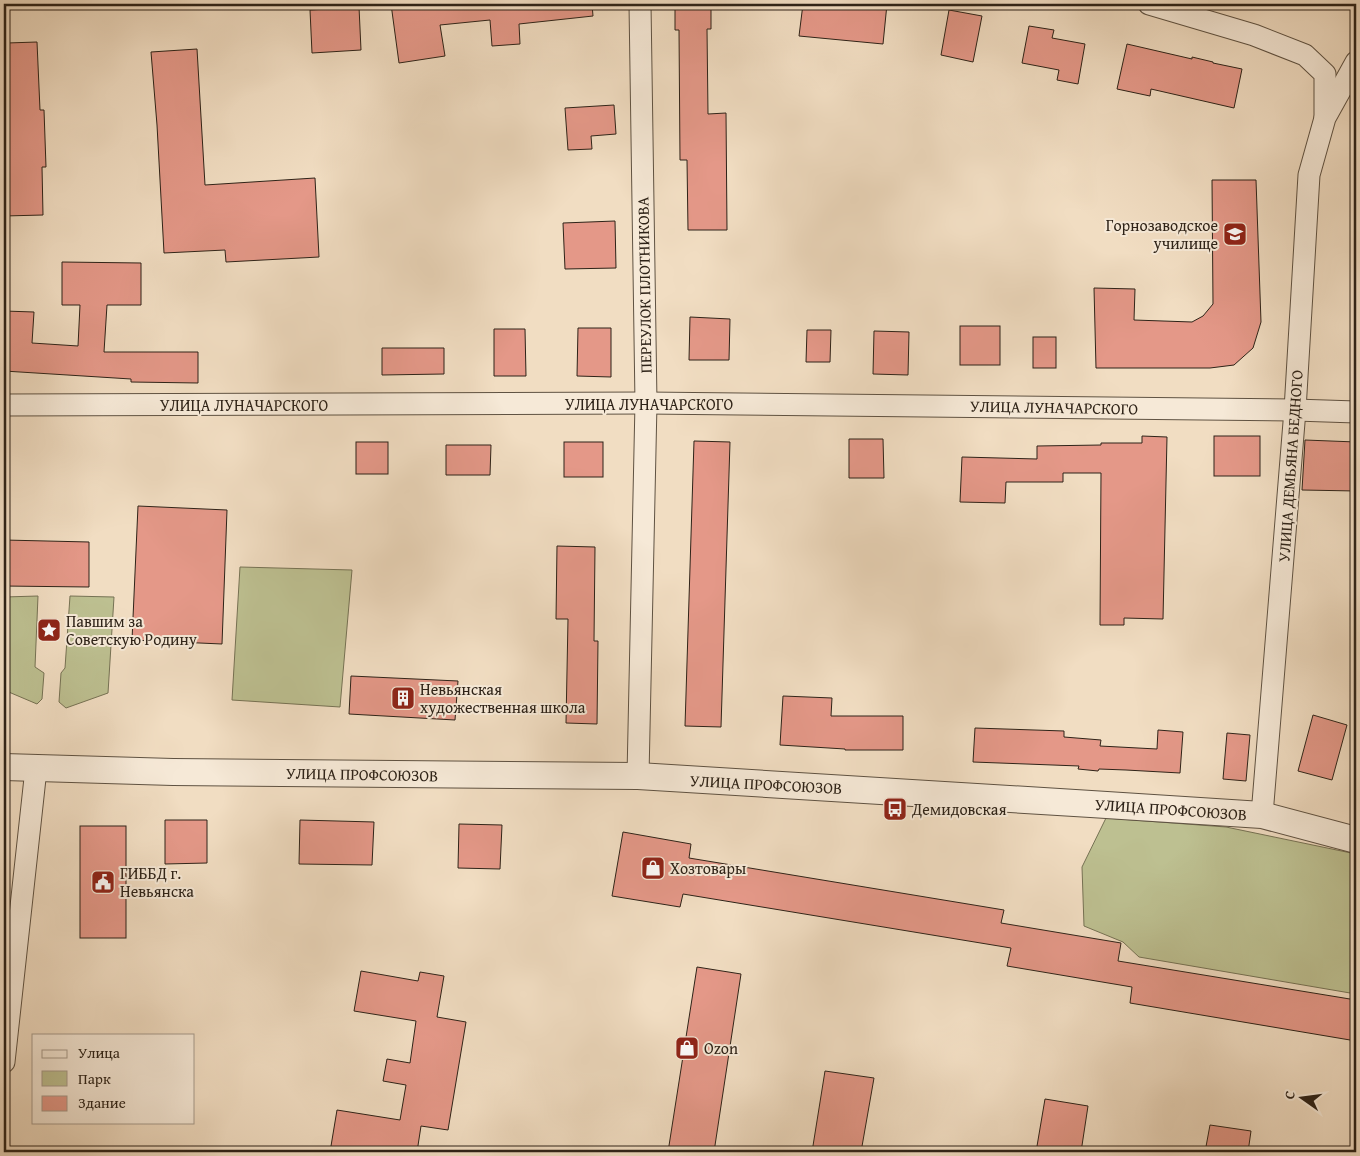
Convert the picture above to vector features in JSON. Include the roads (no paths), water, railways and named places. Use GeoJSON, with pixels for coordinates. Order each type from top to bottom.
{"type":"FeatureCollection","features":[{"type":"Feature","properties":{"kind":"street","name":"ПЕРЕУЛОК ПЛОТНИКОВА"},"geometry":{"type":"LineString","coordinates":[[638,776],[646,403],[640,4]]}},
{"type":"Feature","properties":{"kind":"street"},"geometry":{"type":"LineString","coordinates":[[1149,4],[1254,35],[1305,55],[1325,74],[1325,118]]}},
{"type":"Feature","properties":{"kind":"street"},"geometry":{"type":"LineString","coordinates":[[1325,118],[1356,62]]}},
{"type":"Feature","properties":{"kind":"street","name":"УЛИЦА ДЕМЬЯНА БЕДНОГО"},"geometry":{"type":"LineString","coordinates":[[1262,816],[1295,410],[1309,175],[1325,118]]}},
{"type":"Feature","properties":{"kind":"street","name":"УЛИЦА ЛУНАЧАРСКОГО"},"geometry":{"type":"LineString","coordinates":[[4,405],[646,403],[1356,412]]}},
{"type":"Feature","properties":{"kind":"street","name":"УЛИЦА ПРОФСОЮЗОВ"},"geometry":{"type":"LineString","coordinates":[[4,768],[173,772],[638,776],[1262,816],[1356,840]]}},
{"type":"Feature","properties":{"kind":"street"},"geometry":{"type":"LineString","coordinates":[[4,1062],[36,769]]}},
{"type":"Feature","properties":{"kind":"place","name":"Горнозаводское училище"},"geometry":{"type":"Point","coordinates":[1235,234]}},
{"type":"Feature","properties":{"kind":"place","name":"Павшим за Советскую Родину"},"geometry":{"type":"Point","coordinates":[49,630]}},
{"type":"Feature","properties":{"kind":"place","name":"Невьянская художественная школа"},"geometry":{"type":"Point","coordinates":[403,698]}},
{"type":"Feature","properties":{"kind":"place","name":"Демидовская"},"geometry":{"type":"Point","coordinates":[895,809]}},
{"type":"Feature","properties":{"kind":"place","name":"Хозтовары"},"geometry":{"type":"Point","coordinates":[653,868]}},
{"type":"Feature","properties":{"kind":"place","name":"ГИББД г. Невьянска"},"geometry":{"type":"Point","coordinates":[103,882]}},
{"type":"Feature","properties":{"kind":"place","name":"Ozon"},"geometry":{"type":"Point","coordinates":[687,1048]}}]}
